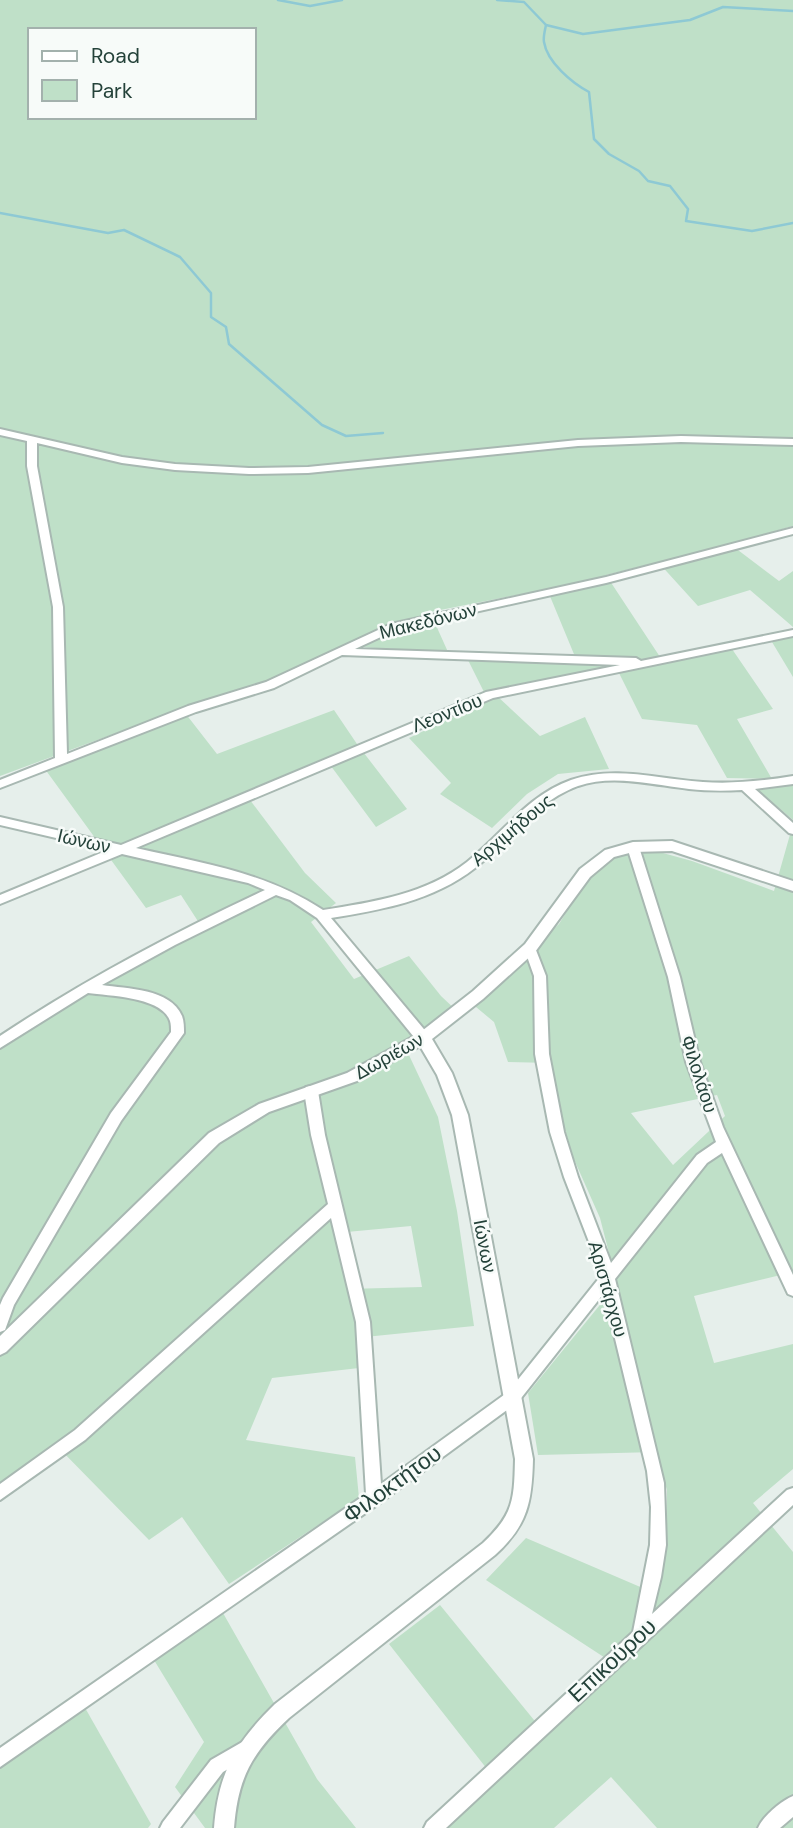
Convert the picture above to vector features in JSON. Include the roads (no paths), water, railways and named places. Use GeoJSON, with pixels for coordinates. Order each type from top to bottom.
{"type":"FeatureCollection","features":[{"type":"Feature","properties":{"kind":"street"},"geometry":{"type":"LineString","coordinates":[[0,432],[148,464],[249,471],[308,470],[578,443],[681,439],[793,442]]}},
{"type":"Feature","properties":{"kind":"street"},"geometry":{"type":"LineString","coordinates":[[32,439],[32,466],[58,607],[61,761]]}},
{"type":"Feature","properties":{"kind":"street","name":"Μακεδόνων"},"geometry":{"type":"LineString","coordinates":[[0,784],[192,709],[270,685],[395,626],[606,580],[793,531]]}},
{"type":"Feature","properties":{"kind":"street","name":"Λεοντίου"},"geometry":{"type":"LineString","coordinates":[[0,900],[491,695],[793,631]]}},
{"type":"Feature","properties":{"kind":"street"},"geometry":{"type":"LineString","coordinates":[[339,652],[624,659],[645,663]]}},
{"type":"Feature","properties":{"kind":"street","name":"Αρχιμήδους"},"geometry":{"type":"LineString","coordinates":[[321,915],[391,903],[439,886],[470,865],[544,800],[579,782],[613,778],[746,787],[793,780]]}},
{"type":"Feature","properties":{"kind":"street"},"geometry":{"type":"LineString","coordinates":[[746,787],[751,795],[793,830]]}},
{"type":"Feature","properties":{"kind":"street","name":"Ιώνων"},"geometry":{"type":"LineString","coordinates":[[0,821],[243,876],[277,889],[321,915],[423,1038],[444,1073],[460,1115],[522,1439],[525,1478],[519,1511],[489,1549],[282,1710],[244,1751],[230,1786],[225,1828]]}},
{"type":"Feature","properties":{"kind":"street","name":"Δωριέων"},"geometry":{"type":"LineString","coordinates":[[0,1348],[214,1138],[264,1108],[363,1072],[423,1038],[478,995],[530,948],[593,865],[610,853],[633,847],[672,846],[793,886]]}},
{"type":"Feature","properties":{"kind":"street","name":"Φιλολάου"},"geometry":{"type":"LineString","coordinates":[[633,847],[674,977],[693,1062],[723,1145],[774,1245],[793,1290]]}},
{"type":"Feature","properties":{"kind":"street"},"geometry":{"type":"LineString","coordinates":[[3,1040],[88,988],[207,922],[277,889]]}},
{"type":"Feature","properties":{"kind":"street","name":"Αριστάρχου"},"geometry":{"type":"LineString","coordinates":[[530,948],[540,976],[540,1038],[554,1121],[563,1155],[608,1279],[657,1487],[656,1566],[643,1612],[641,1633]]}},
{"type":"Feature","properties":{"kind":"street"},"geometry":{"type":"LineString","coordinates":[[0,1325],[8,1303],[116,1117],[178,1032],[176,1017],[158,1000],[88,988]]}},
{"type":"Feature","properties":{"kind":"street"},"geometry":{"type":"LineString","coordinates":[[312,1091],[318,1135],[363,1322],[374,1498]]}},
{"type":"Feature","properties":{"kind":"street","name":"Φιλοκτήτου"},"geometry":{"type":"LineString","coordinates":[[0,1758],[374,1498],[513,1397],[702,1159],[723,1145]]}},
{"type":"Feature","properties":{"kind":"street"},"geometry":{"type":"LineString","coordinates":[[0,1493],[80,1435],[335,1206]]}},
{"type":"Feature","properties":{"kind":"street","name":"Επικούρου"},"geometry":{"type":"LineString","coordinates":[[433,1828],[793,1495]]}},
{"type":"Feature","properties":{"kind":"street"},"geometry":{"type":"LineString","coordinates":[[169,1828],[217,1766],[244,1751]]}},
{"type":"Feature","properties":{"kind":"street"},"geometry":{"type":"LineString","coordinates":[[767,1828],[793,1805]]}},
{"type":"Feature","properties":{"kind":"waterway"},"geometry":{"type":"LineString","coordinates":[[278,0],[310,6],[342,0]]}},
{"type":"Feature","properties":{"kind":"waterway"},"geometry":{"type":"LineString","coordinates":[[497,0],[524,2],[546,25]]}},
{"type":"Feature","properties":{"kind":"waterway"},"geometry":{"type":"LineString","coordinates":[[546,25],[583,34],[690,20],[723,7],[793,11]]}},
{"type":"Feature","properties":{"kind":"waterway"},"geometry":{"type":"LineString","coordinates":[[546,25],[544,40],[550,57],[568,77],[589,92],[594,139],[609,154],[639,171],[648,181],[670,186],[688,209],[686,221],[752,231],[793,223]]}},
{"type":"Feature","properties":{"kind":"waterway"},"geometry":{"type":"LineString","coordinates":[[0,213],[108,233],[124,230],[180,257],[211,293],[211,317],[226,327],[229,344],[322,425],[346,436],[383,433]]}}]}
